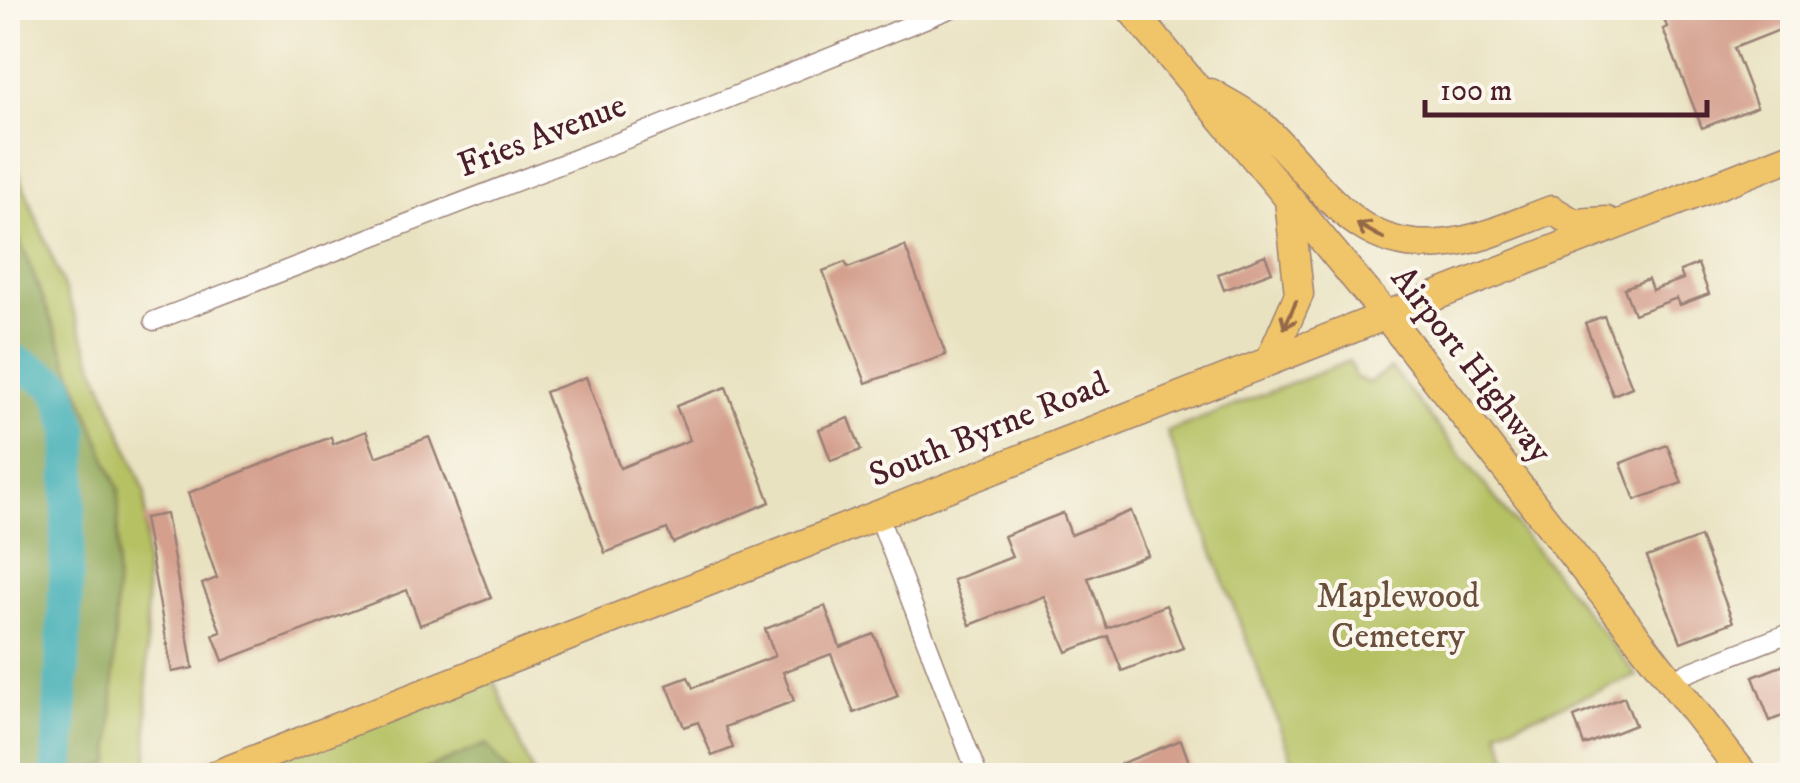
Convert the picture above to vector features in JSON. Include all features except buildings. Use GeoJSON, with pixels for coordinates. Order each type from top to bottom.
{"type":"FeatureCollection","features":[{"type":"Feature","properties":{"kind":"main road","name":"Airport Highway"},"geometry":{"type":"LineString","coordinates":[[1130,8],[1385,314],[1745,776]]}},
{"type":"Feature","properties":{"kind":"main road"},"geometry":{"type":"LineString","coordinates":[[1190,80],[1261,124],[1345,216],[1378,237],[1407,244],[1440,244],[1476,238],[1552,210],[1574,223],[1629,220]]}},
{"type":"Feature","properties":{"kind":"main road","name":"South Byrne Road"},"geometry":{"type":"LineString","coordinates":[[213,776],[1792,156]]}},
{"type":"Feature","properties":{"kind":"main road"},"geometry":{"type":"LineString","coordinates":[[1270,360],[1299,294],[1289,199]]}},
{"type":"Feature","properties":{"kind":"street","name":"Fries Avenue"},"geometry":{"type":"LineString","coordinates":[[154,321],[660,126],[952,8]]}},
{"type":"Feature","properties":{"kind":"street"},"geometry":{"type":"LineString","coordinates":[[878,514],[978,776]]}},
{"type":"Feature","properties":{"kind":"street"},"geometry":{"type":"LineString","coordinates":[[1669,680],[1792,632]]}},
{"type":"Feature","properties":{"kind":"green space"},"geometry":{"type":"Polygon","coordinates":[[[8,146],[145,492],[148,775],[8,775],[8,146]]]}},
{"type":"Feature","properties":{"kind":"green space"},"geometry":{"type":"Polygon","coordinates":[[[8,211],[119,490],[111,764],[73,775],[8,775],[8,211]]]}},
{"type":"Feature","properties":{"kind":"green space","name":"Maplewood Cemetery"},"geometry":{"type":"Polygon","coordinates":[[[1349,361],[1355,377],[1368,383],[1391,368],[1637,676],[1498,730],[1515,775],[1298,775],[1167,432],[1349,361]]]}},
{"type":"Feature","properties":{"kind":"green space"},"geometry":{"type":"Polygon","coordinates":[[[488,667],[534,775],[213,776],[488,667]]]}},
{"type":"Feature","properties":{"kind":"green space"},"geometry":{"type":"Polygon","coordinates":[[[486,744],[511,775],[413,775],[486,744]]]}},
{"type":"Feature","properties":{"kind":"waterway"},"geometry":{"type":"LineString","coordinates":[[8,358],[58,385],[72,430],[58,776]]}}]}
